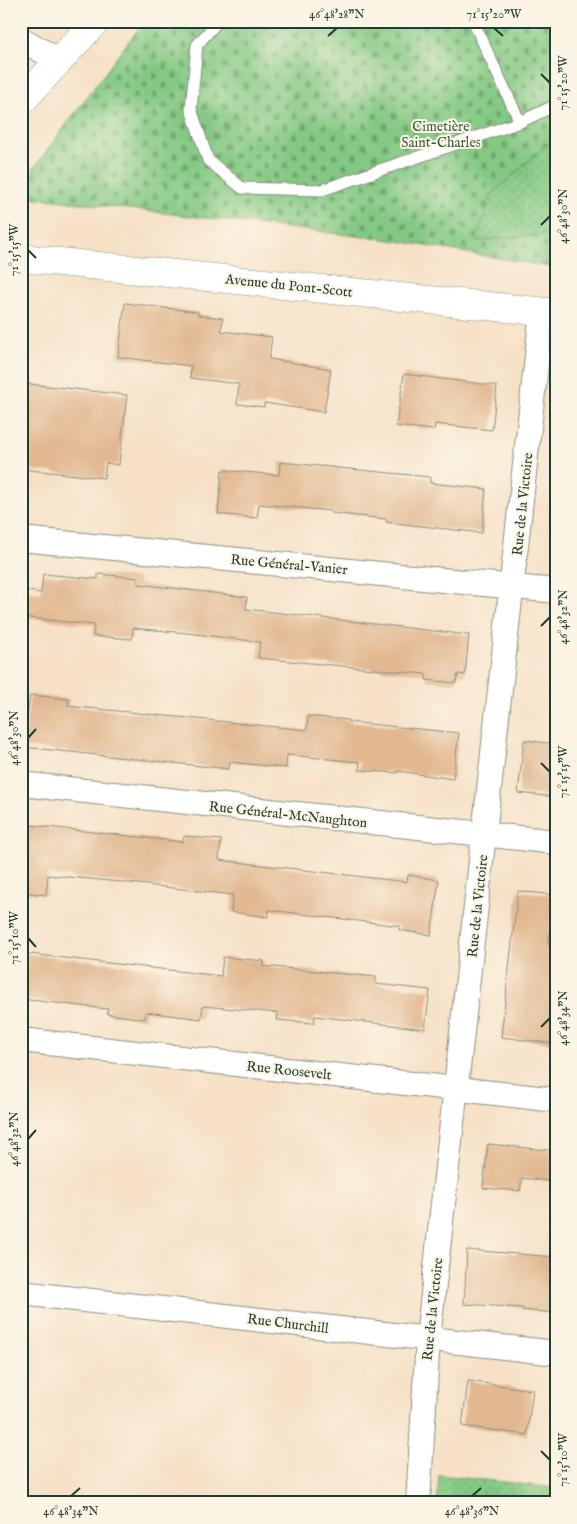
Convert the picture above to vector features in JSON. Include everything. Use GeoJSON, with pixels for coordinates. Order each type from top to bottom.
{"type":"FeatureCollection","features":[{"type":"Feature","properties":{"kind":"street"},"geometry":{"type":"LineString","coordinates":[[21,102],[96,21]]}},
{"type":"Feature","properties":{"kind":"street"},"geometry":{"type":"LineString","coordinates":[[21,39],[58,60]]}},
{"type":"Feature","properties":{"kind":"street","name":"Avenue du Pont-Scott"},"geometry":{"type":"LineString","coordinates":[[21,258],[549,312]]}},
{"type":"Feature","properties":{"kind":"street","name":"Rue de la Victoire"},"geometry":{"type":"LineString","coordinates":[[418,1503],[428,1339],[513,585],[549,312]]}},
{"type":"Feature","properties":{"kind":"street","name":"Rue Général-Vanier"},"geometry":{"type":"LineString","coordinates":[[21,538],[513,585],[556,591]]}},
{"type":"Feature","properties":{"kind":"street","name":"Rue Général-McNaughton"},"geometry":{"type":"LineString","coordinates":[[21,784],[556,842]]}},
{"type":"Feature","properties":{"kind":"street","name":"Rue Roosevelt"},"geometry":{"type":"LineString","coordinates":[[21,1040],[556,1100]]}},
{"type":"Feature","properties":{"kind":"street","name":"Rue Churchill"},"geometry":{"type":"LineString","coordinates":[[21,1293],[556,1353]]}},
{"type":"Feature","properties":{"kind":"lane"},"geometry":{"type":"LineString","coordinates":[[218,21],[197,45],[191,109],[208,160],[242,188],[322,190],[520,122],[556,105]]}},
{"type":"Feature","properties":{"kind":"lane"},"geometry":{"type":"LineString","coordinates":[[473,21],[520,122]]}},
{"type":"Feature","properties":{"kind":"green space","name":"Cimetière Saint-Charles"},"geometry":{"type":"Polygon","coordinates":[[[144,21],[556,21],[556,268],[398,241],[21,196],[21,185],[144,21]]]}},
{"type":"Feature","properties":{"kind":"green space"},"geometry":{"type":"Polygon","coordinates":[[[552,140],[556,140],[556,233],[476,241],[491,195],[552,140]]]}},
{"type":"Feature","properties":{"kind":"green space"},"geometry":{"type":"Polygon","coordinates":[[[439,1475],[556,1488],[556,1503],[437,1503],[439,1475]]]}},
{"type":"Feature","properties":{"kind":"building"},"geometry":{"type":"Polygon","coordinates":[[[125,303],[198,312],[198,315],[223,318],[221,331],[272,337],[269,359],[331,369],[324,412],[264,403],[264,407],[237,404],[239,384],[190,378],[191,366],[118,357],[125,303]]]}},
{"type":"Feature","properties":{"kind":"building"},"geometry":{"type":"Polygon","coordinates":[[[404,374],[497,386],[492,430],[435,424],[434,430],[396,426],[404,374]]]}},
{"type":"Feature","properties":{"kind":"building"},"geometry":{"type":"Polygon","coordinates":[[[21,383],[127,395],[119,465],[106,463],[104,478],[21,469],[21,383]]]}},
{"type":"Feature","properties":{"kind":"building"},"geometry":{"type":"Polygon","coordinates":[[[280,462],[430,477],[430,483],[486,489],[482,533],[386,522],[387,519],[331,513],[331,511],[259,504],[257,518],[218,514],[222,470],[279,475],[280,462]]]}},
{"type":"Feature","properties":{"kind":"building"},"geometry":{"type":"Polygon","coordinates":[[[43,574],[98,579],[98,574],[138,578],[138,584],[247,597],[246,609],[469,635],[465,675],[458,674],[456,683],[426,680],[426,674],[258,658],[260,642],[187,633],[133,628],[132,639],[93,636],[94,625],[21,617],[21,590],[41,593],[43,574]]]}},
{"type":"Feature","properties":{"kind":"building"},"geometry":{"type":"Polygon","coordinates":[[[30,695],[69,699],[68,706],[307,730],[308,716],[459,733],[453,779],[398,771],[398,773],[359,770],[360,762],[287,755],[286,768],[230,762],[229,769],[23,747],[30,695]]]}},
{"type":"Feature","properties":{"kind":"building"},"geometry":{"type":"Polygon","coordinates":[[[524,740],[556,744],[556,797],[518,793],[524,740]]]}},
{"type":"Feature","properties":{"kind":"building"},"geometry":{"type":"Polygon","coordinates":[[[21,824],[183,842],[184,836],[221,840],[219,860],[407,882],[408,875],[439,880],[431,935],[399,930],[400,926],[269,910],[268,917],[231,912],[233,895],[121,882],[48,875],[46,895],[21,892],[21,824]]]}},
{"type":"Feature","properties":{"kind":"building"},"geometry":{"type":"Polygon","coordinates":[[[518,891],[554,895],[548,944],[556,944],[556,1044],[501,1037],[518,891]]]}},
{"type":"Feature","properties":{"kind":"building"},"geometry":{"type":"Polygon","coordinates":[[[21,953],[221,976],[223,957],[264,961],[263,966],[376,977],[376,984],[430,990],[425,1029],[315,1016],[314,1023],[277,1020],[278,1013],[203,1006],[201,1019],[146,1012],[145,1019],[107,1014],[108,1009],[21,999],[21,953]]]}},
{"type":"Feature","properties":{"kind":"building"},"geometry":{"type":"Polygon","coordinates":[[[488,1144],[556,1151],[556,1182],[522,1178],[520,1191],[483,1188],[488,1144]]]}},
{"type":"Feature","properties":{"kind":"building"},"geometry":{"type":"Polygon","coordinates":[[[467,1250],[556,1257],[556,1313],[522,1310],[523,1308],[464,1304],[467,1250]]]}},
{"type":"Feature","properties":{"kind":"building"},"geometry":{"type":"Polygon","coordinates":[[[468,1381],[533,1390],[527,1435],[462,1426],[468,1381]]]}}]}
